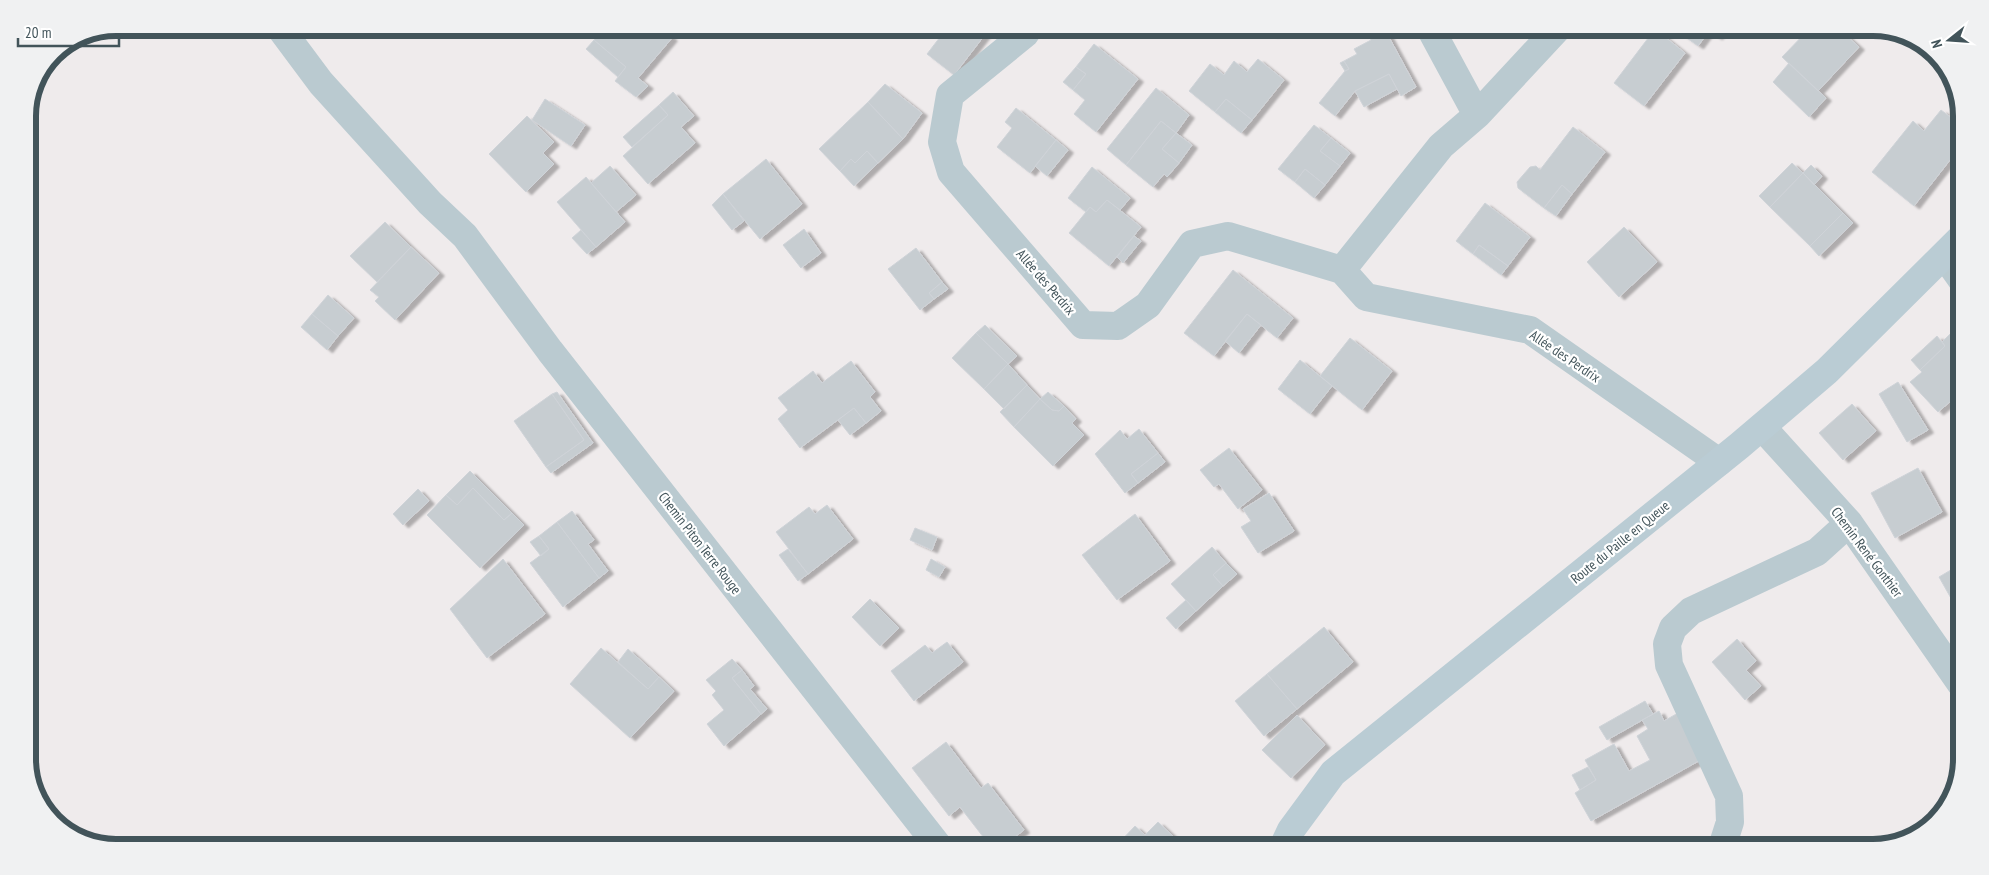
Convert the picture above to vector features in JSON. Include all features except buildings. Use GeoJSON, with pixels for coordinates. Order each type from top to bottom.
{"type":"FeatureCollection","features":[{"type":"Feature","properties":{"kind":"main road","name":"Route du Paille en Queue"},"geometry":{"type":"LineString","coordinates":[[1287,839],[1291,830],[1333,773],[1719,462],[1828,371],[1953,246]]}},
{"type":"Feature","properties":{"kind":"street","name":"Chemin Piton Terre Rouge"},"geometry":{"type":"LineString","coordinates":[[286,36],[321,83],[430,203],[465,236],[550,351],[933,839]]}},
{"type":"Feature","properties":{"kind":"street","name":"Allée des Perdrix"},"geometry":{"type":"LineString","coordinates":[[1022,36],[950,95],[942,142],[952,172],[1084,325],[1118,326],[1148,305],[1192,244],[1228,236],[1342,270],[1366,297],[1530,330],[1719,462]]}},
{"type":"Feature","properties":{"kind":"street"},"geometry":{"type":"LineString","coordinates":[[1434,36],[1477,115]]}},
{"type":"Feature","properties":{"kind":"street"},"geometry":{"type":"LineString","coordinates":[[1342,270],[1441,146],[1477,115],[1551,36]]}},
{"type":"Feature","properties":{"kind":"street","name":"Chemin René Gonthier"},"geometry":{"type":"LineString","coordinates":[[1762,427],[1848,523],[1953,671]]}},
{"type":"Feature","properties":{"kind":"street"},"geometry":{"type":"LineString","coordinates":[[1725,839],[1730,822],[1730,796],[1669,665],[1667,644],[1674,628],[1691,611],[1817,552],[1848,523]]}},
{"type":"Feature","properties":{"kind":"lane"},"geometry":{"type":"LineString","coordinates":[[1939,260],[1953,280]]}}]}
